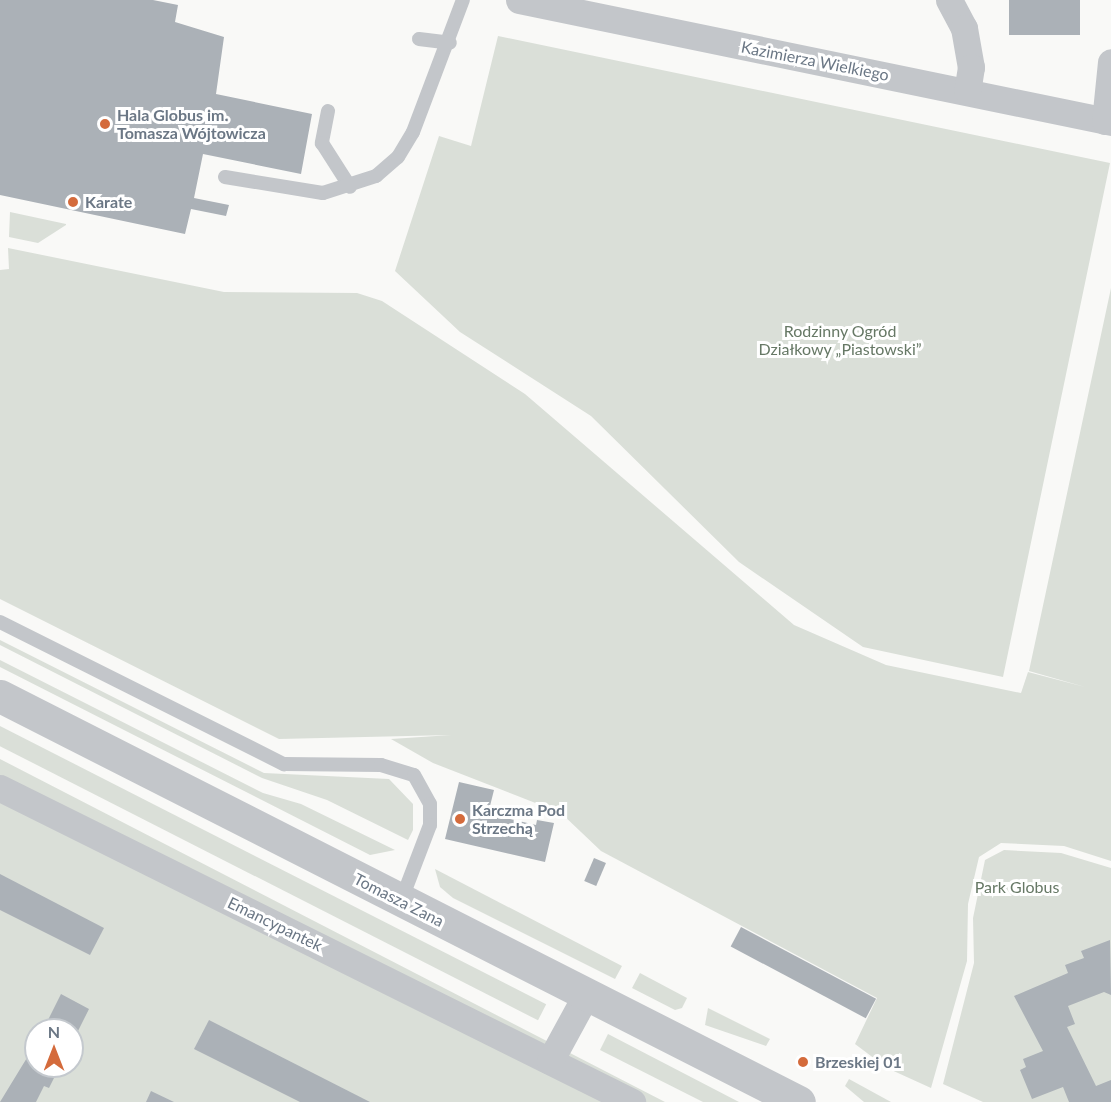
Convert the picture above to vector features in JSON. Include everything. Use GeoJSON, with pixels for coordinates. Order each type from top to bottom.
{"type":"FeatureCollection","features":[{"type":"Feature","properties":{"kind":"street","name":"Kazimierza Wielkiego"},"geometry":{"type":"LineString","coordinates":[[519,0],[1108,121]]}},
{"type":"Feature","properties":{"kind":"street"},"geometry":{"type":"LineString","coordinates":[[949,0],[964,28],[971,66],[967,92]]}},
{"type":"Feature","properties":{"kind":"street"},"geometry":{"type":"LineString","coordinates":[[1108,121],[1111,62]]}},
{"type":"Feature","properties":{"kind":"street","name":"Tomasza Zana"},"geometry":{"type":"LineString","coordinates":[[0,696],[799,1102]]}},
{"type":"Feature","properties":{"kind":"street","name":"Emancypantek"},"geometry":{"type":"LineString","coordinates":[[0,788],[632,1102]]}},
{"type":"Feature","properties":{"kind":"street"},"geometry":{"type":"LineString","coordinates":[[550,1061],[587,993]]}},
{"type":"Feature","properties":{"kind":"lane"},"geometry":{"type":"LineString","coordinates":[[225,177],[323,193],[350,187],[375,176],[398,157],[450,43],[463,0]]}},
{"type":"Feature","properties":{"kind":"lane"},"geometry":{"type":"LineString","coordinates":[[419,39],[450,43]]}},
{"type":"Feature","properties":{"kind":"lane"},"geometry":{"type":"LineString","coordinates":[[328,111],[322,143],[350,187]]}},
{"type":"Feature","properties":{"kind":"lane"},"geometry":{"type":"LineString","coordinates":[[0,622],[284,764],[381,765],[414,775],[430,804],[430,825],[401,901]]}},
{"type":"Feature","properties":{"kind":"green space","name":"Rodzinny Ogród Działkowy „Piastowski”"},"geometry":{"type":"Polygon","coordinates":[[[498,36],[1110,163],[1003,677],[863,647],[739,562],[591,416],[460,332],[395,271],[439,136],[471,146],[498,36]]]}},
{"type":"Feature","properties":{"kind":"green space"},"geometry":{"type":"Polygon","coordinates":[[[10,212],[66,225],[38,243],[9,237],[10,212]]]}},
{"type":"Feature","properties":{"kind":"green space"},"geometry":{"type":"Polygon","coordinates":[[[8,248],[224,292],[357,293],[382,301],[525,394],[794,625],[886,665],[1021,693],[1028,672],[1085,687],[1029,671],[1111,288],[1111,861],[1064,846],[1001,843],[979,857],[968,904],[967,961],[931,1088],[887,1068],[855,1044],[877,998],[601,851],[561,813],[433,763],[391,739],[451,735],[279,739],[0,599],[0,270],[9,269],[8,248]]]}},
{"type":"Feature","properties":{"kind":"green space"},"geometry":{"type":"Polygon","coordinates":[[[0,640],[264,773],[389,779],[413,804],[413,830],[408,840],[327,800],[262,778],[0,645],[0,640]]]}},
{"type":"Feature","properties":{"kind":"green space"},"geometry":{"type":"Polygon","coordinates":[[[0,660],[263,793],[301,804],[395,850],[370,855],[0,667],[0,660]]]}},
{"type":"Feature","properties":{"kind":"green space"},"geometry":{"type":"Polygon","coordinates":[[[0,726],[546,1004],[538,1020],[0,746],[0,726]]]}},
{"type":"Feature","properties":{"kind":"green space"},"geometry":{"type":"Polygon","coordinates":[[[0,759],[665,1102],[0,1102],[0,759]]]}},
{"type":"Feature","properties":{"kind":"green space","name":"Park Globus"},"geometry":{"type":"Polygon","coordinates":[[[1004,850],[1061,853],[1111,868],[1111,1102],[983,1102],[943,1084],[974,963],[973,918],[985,860],[1004,850]]]}},
{"type":"Feature","properties":{"kind":"green space"},"geometry":{"type":"Polygon","coordinates":[[[435,869],[622,966],[615,979],[453,898],[440,887],[435,869]]]}},
{"type":"Feature","properties":{"kind":"green space"},"geometry":{"type":"Polygon","coordinates":[[[640,973],[687,998],[682,1008],[675,1010],[632,988],[640,973]]]}},
{"type":"Feature","properties":{"kind":"green space"},"geometry":{"type":"Polygon","coordinates":[[[708,1008],[770,1039],[766,1046],[705,1025],[708,1008]]]}},
{"type":"Feature","properties":{"kind":"green space"},"geometry":{"type":"Polygon","coordinates":[[[608,1034],[739,1102],[703,1102],[600,1050],[608,1034]]]}},
{"type":"Feature","properties":{"kind":"green space"},"geometry":{"type":"Polygon","coordinates":[[[849,1079],[891,1102],[864,1102],[845,1086],[849,1079]]]}},
{"type":"Feature","properties":{"kind":"building","name":"Hala Globus im. Tomasza Wójtowicza"},"geometry":{"type":"Polygon","coordinates":[[[0,0],[153,0],[178,5],[175,22],[224,37],[216,94],[312,114],[301,174],[203,154],[194,198],[229,205],[226,216],[191,209],[185,234],[0,195],[0,0]]]}},
{"type":"Feature","properties":{"kind":"building"},"geometry":{"type":"Polygon","coordinates":[[[1009,0],[1080,0],[1080,35],[1009,35],[1009,0]]]}},
{"type":"Feature","properties":{"kind":"building"},"geometry":{"type":"Polygon","coordinates":[[[459,782],[494,790],[488,814],[536,825],[537,820],[554,823],[545,862],[445,839],[459,782]]]}},
{"type":"Feature","properties":{"kind":"building"},"geometry":{"type":"Polygon","coordinates":[[[594,858],[606,863],[596,886],[584,881],[594,858]]]}},
{"type":"Feature","properties":{"kind":"building"},"geometry":{"type":"Polygon","coordinates":[[[0,874],[104,928],[90,955],[0,910],[0,874]]]}},
{"type":"Feature","properties":{"kind":"building"},"geometry":{"type":"Polygon","coordinates":[[[741,927],[876,999],[866,1018],[731,946],[741,927]]]}},
{"type":"Feature","properties":{"kind":"building"},"geometry":{"type":"Polygon","coordinates":[[[1110,940],[1111,995],[1104,992],[1068,1006],[1075,1024],[1067,1027],[1096,1086],[1111,1080],[1111,1102],[1069,1102],[1063,1087],[1032,1099],[1020,1070],[1026,1067],[1023,1059],[1043,1051],[1014,996],[1068,973],[1065,965],[1084,958],[1081,951],[1110,940]]]}},
{"type":"Feature","properties":{"kind":"building"},"geometry":{"type":"Polygon","coordinates":[[[61,994],[89,1009],[84,1019],[49,1018],[61,994]]]}},
{"type":"Feature","properties":{"kind":"building"},"geometry":{"type":"Polygon","coordinates":[[[209,1020],[370,1102],[300,1102],[194,1049],[209,1020]]]}},
{"type":"Feature","properties":{"kind":"building"},"geometry":{"type":"Polygon","coordinates":[[[24,1063],[24,1078],[54,1078],[49,1088],[44,1086],[36,1102],[0,1102],[24,1063]]]}},
{"type":"Feature","properties":{"kind":"building"},"geometry":{"type":"Polygon","coordinates":[[[151,1091],[174,1102],[146,1102],[151,1091]]]}},
{"type":"Feature","properties":{"kind":"place","name":"Hala Globus im. Tomasza Wójtowicza"},"geometry":{"type":"Point","coordinates":[105,124]}},
{"type":"Feature","properties":{"kind":"place","name":"Karate"},"geometry":{"type":"Point","coordinates":[73,202]}},
{"type":"Feature","properties":{"kind":"place","name":"Karczma Pod Strzechą"},"geometry":{"type":"Point","coordinates":[460,819]}},
{"type":"Feature","properties":{"kind":"place","name":"Brzeskiej 01"},"geometry":{"type":"Point","coordinates":[803,1062]}}]}
